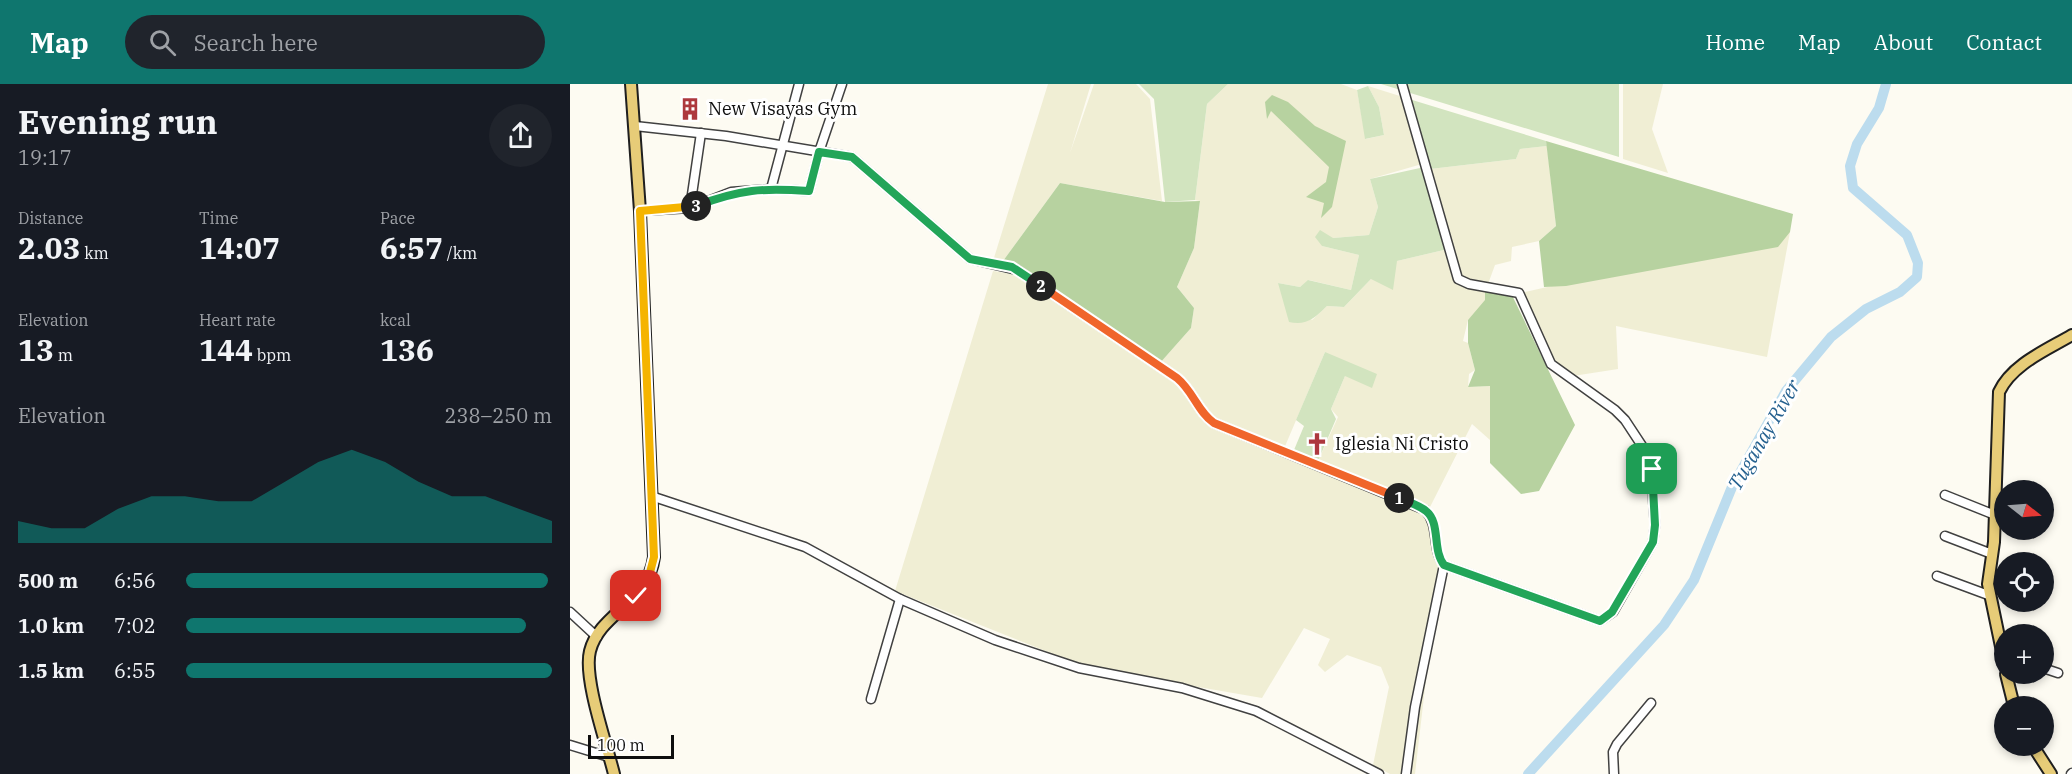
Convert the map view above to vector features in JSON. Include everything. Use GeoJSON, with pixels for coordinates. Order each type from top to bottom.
{"type":"FeatureCollection","features":[{"type":"Feature","properties":{"kind":"main road"},"geometry":{"type":"LineString","coordinates":[[614,774],[589,666],[591,650],[597,637],[643,588],[651,572],[654,557],[640,211],[631,84]]}},
{"type":"Feature","properties":{"kind":"main road"},"geometry":{"type":"LineString","coordinates":[[1996,480],[1997,411],[2003,383],[2017,368],[2072,334]]}},
{"type":"Feature","properties":{"kind":"main road"},"geometry":{"type":"LineString","coordinates":[[1994,528],[1989,578],[1997,624]]}},
{"type":"Feature","properties":{"kind":"main road"},"geometry":{"type":"LineString","coordinates":[[2039,756],[2051,774]]}},
{"type":"Feature","properties":{"kind":"street"},"geometry":{"type":"LineString","coordinates":[[771,189],[800,84]]}},
{"type":"Feature","properties":{"kind":"street"},"geometry":{"type":"LineString","coordinates":[[640,211],[690,208],[731,192],[771,189],[809,191],[819,152],[842,84]]}},
{"type":"Feature","properties":{"kind":"street"},"geometry":{"type":"LineString","coordinates":[[635,126],[701,133],[852,157],[970,259],[1017,270],[1177,378],[1192,393],[1204,414],[1214,423],[1425,510],[1433,524],[1439,558],[1444,565],[1594,620],[1608,618],[1653,542],[1655,525],[1650,458],[1625,420],[1603,400],[1551,364],[1523,296],[1513,290],[1476,285],[1458,279],[1402,84]]}},
{"type":"Feature","properties":{"kind":"street"},"geometry":{"type":"LineString","coordinates":[[690,208],[701,133]]}},
{"type":"Feature","properties":{"kind":"street"},"geometry":{"type":"LineString","coordinates":[[1946,495],[1994,515]]}},
{"type":"Feature","properties":{"kind":"street"},"geometry":{"type":"LineString","coordinates":[[651,496],[805,548],[900,599],[995,640],[1079,668],[1182,688],[1234,702],[1281,722],[1379,774]]}},
{"type":"Feature","properties":{"kind":"street"},"geometry":{"type":"LineString","coordinates":[[1945,536],[1992,554]]}},
{"type":"Feature","properties":{"kind":"street"},"geometry":{"type":"LineString","coordinates":[[1406,774],[1415,707],[1444,565]]}},
{"type":"Feature","properties":{"kind":"street"},"geometry":{"type":"LineString","coordinates":[[1937,576],[1991,596]]}},
{"type":"Feature","properties":{"kind":"street"},"geometry":{"type":"LineString","coordinates":[[871,699],[900,599]]}},
{"type":"Feature","properties":{"kind":"street"},"geometry":{"type":"LineString","coordinates":[[570,612],[597,637]]}},
{"type":"Feature","properties":{"kind":"street"},"geometry":{"type":"LineString","coordinates":[[2054,672],[2058,674]]}},
{"type":"Feature","properties":{"kind":"street"},"geometry":{"type":"LineString","coordinates":[[1614,774],[1613,752],[1617,744],[1651,703]]}},
{"type":"Feature","properties":{"kind":"street"},"geometry":{"type":"LineString","coordinates":[[570,745],[609,757]]}},
{"type":"Feature","properties":{"kind":"shaded area"},"geometry":{"type":"Polygon","coordinates":[[[1048,84],[1091,84],[1070,153],[1094,84],[1136,84],[1150,99],[1162,201],[1060,183],[1003,261],[993,261],[1048,84]]]}},
{"type":"Feature","properties":{"kind":"shaded area"},"geometry":{"type":"Polygon","coordinates":[[[1228,84],[1341,84],[1357,90],[1366,139],[1384,135],[1379,107],[1368,86],[1403,97],[1422,164],[1370,179],[1378,207],[1369,235],[1333,238],[1322,246],[1359,255],[1351,290],[1309,280],[1300,287],[1278,283],[1312,320],[1327,306],[1344,307],[1372,278],[1397,261],[1448,249],[1458,282],[1485,290],[1485,304],[1468,320],[1463,341],[1468,343],[1475,370],[1469,374],[1468,387],[1490,386],[1490,440],[1472,424],[1429,509],[1318,461],[1338,417],[1331,409],[1345,376],[1325,352],[1283,451],[1211,421],[1196,395],[1160,363],[1191,328],[1194,308],[1177,287],[1194,248],[1200,201],[1195,200],[1207,104],[1228,84]]]}},
{"type":"Feature","properties":{"kind":"shaded area"},"geometry":{"type":"Polygon","coordinates":[[[1623,84],[1663,84],[1652,129],[1668,173],[1623,159],[1623,84]]]}},
{"type":"Feature","properties":{"kind":"shaded area"},"geometry":{"type":"Polygon","coordinates":[[[1547,146],[1556,226],[1539,241],[1512,247],[1511,261],[1495,265],[1488,284],[1460,280],[1430,169],[1516,159],[1520,149],[1547,146]]]}},
{"type":"Feature","properties":{"kind":"shaded area"},"geometry":{"type":"Polygon","coordinates":[[[1790,232],[1767,357],[1616,326],[1618,369],[1573,376],[1553,366],[1521,293],[1790,232]]]}},
{"type":"Feature","properties":{"kind":"shaded area"},"geometry":{"type":"Polygon","coordinates":[[[993,271],[1018,275],[1182,385],[1206,423],[1427,512],[1439,567],[1415,774],[1390,774],[1373,765],[1389,687],[1381,667],[1347,655],[1325,672],[1318,665],[1330,639],[1304,628],[1262,698],[1088,668],[895,591],[993,271]]]}},
{"type":"Feature","properties":{"kind":"green space"},"geometry":{"type":"Polygon","coordinates":[[[1139,84],[1228,84],[1207,104],[1195,200],[1165,202],[1154,99],[1139,84]]]}},
{"type":"Feature","properties":{"kind":"green space"},"geometry":{"type":"Polygon","coordinates":[[[1381,84],[1619,84],[1619,157],[1381,84]]]}},
{"type":"Feature","properties":{"kind":"green space"},"geometry":{"type":"Polygon","coordinates":[[[1368,86],[1379,107],[1384,135],[1365,139],[1357,90],[1368,86]]]}},
{"type":"Feature","properties":{"kind":"green space"},"geometry":{"type":"Polygon","coordinates":[[[1272,95],[1288,102],[1315,126],[1346,141],[1332,207],[1321,218],[1324,203],[1306,197],[1326,182],[1329,167],[1271,111],[1267,119],[1265,102],[1272,95]]]}},
{"type":"Feature","properties":{"kind":"green space"},"geometry":{"type":"Polygon","coordinates":[[[1409,99],[1546,141],[1547,146],[1520,149],[1516,159],[1430,169],[1448,249],[1397,261],[1393,290],[1371,279],[1344,307],[1327,306],[1310,320],[1300,323],[1289,322],[1278,283],[1300,287],[1308,280],[1351,290],[1359,255],[1322,246],[1315,237],[1320,230],[1333,238],[1369,235],[1378,207],[1370,179],[1429,166],[1409,99]]]}},
{"type":"Feature","properties":{"kind":"green space"},"geometry":{"type":"Polygon","coordinates":[[[1546,141],[1793,214],[1790,232],[1778,247],[1566,286],[1544,287],[1539,241],[1556,226],[1546,141]]]}},
{"type":"Feature","properties":{"kind":"green space"},"geometry":{"type":"Polygon","coordinates":[[[1060,183],[1165,202],[1200,201],[1194,248],[1177,287],[1194,308],[1191,328],[1160,363],[1003,261],[1060,183]]]}},
{"type":"Feature","properties":{"kind":"green space"},"geometry":{"type":"Polygon","coordinates":[[[1509,289],[1575,425],[1539,491],[1521,494],[1490,463],[1490,386],[1468,387],[1475,370],[1468,343],[1468,320],[1485,300],[1485,290],[1509,289]]]}},
{"type":"Feature","properties":{"kind":"green space"},"geometry":{"type":"Polygon","coordinates":[[[1325,352],[1377,374],[1372,388],[1345,376],[1331,409],[1336,419],[1318,461],[1294,450],[1304,426],[1296,420],[1325,352]]]}},
{"type":"Feature","properties":{"kind":"waterway","name":"Tuganay River"},"geometry":{"type":"LineString","coordinates":[[1528,774],[1664,625],[1694,580],[1732,487],[1786,391],[1831,337],[1866,309],[1900,292],[1917,277],[1918,263],[1907,235],[1853,188],[1850,166],[1857,144],[1879,108],[1886,84]]}},
{"type":"Feature","properties":{"kind":"place","name":"New Visayas Gym"},"geometry":{"type":"Point","coordinates":[690,109]}},
{"type":"Feature","properties":{"kind":"place","name":"Iglesia Ni Cristo"},"geometry":{"type":"Point","coordinates":[1317,444]}},
{"type":"Feature","properties":{"kind":"route"},"geometry":{"type":"LineString","coordinates":[[636,596],[648,580],[654,557],[640,211],[690,208],[731,192],[771,189],[809,191],[819,152],[852,157],[970,259],[1017,270],[1177,378],[1185,384],[1204,414],[1214,423],[1425,510],[1430,514],[1441,562],[1461,572],[1594,620],[1600,621],[1608,618],[1653,542],[1655,525],[1652,469]]}}]}
